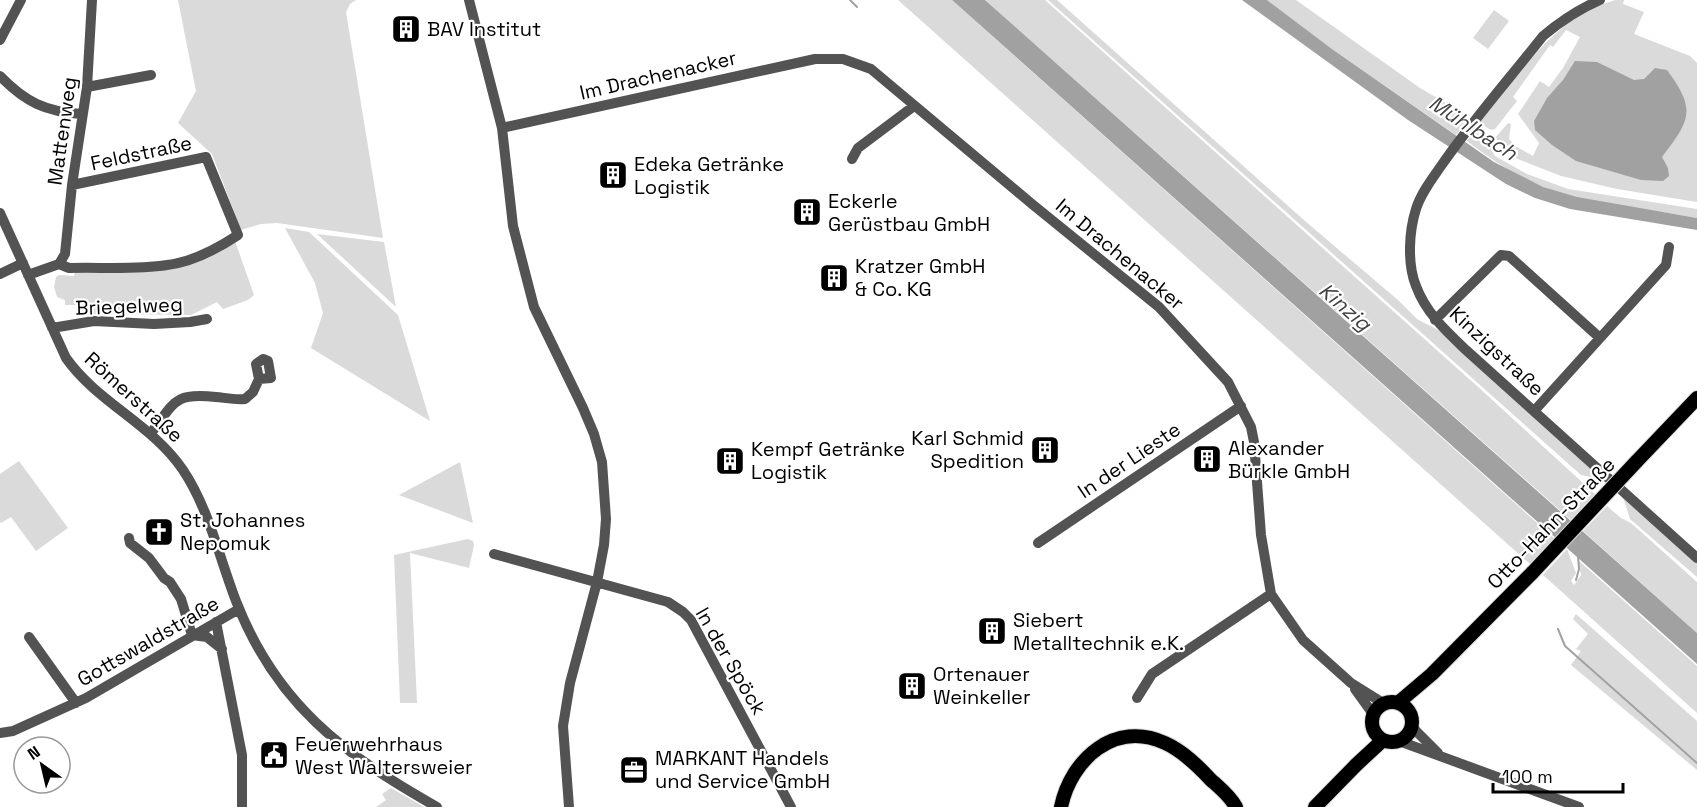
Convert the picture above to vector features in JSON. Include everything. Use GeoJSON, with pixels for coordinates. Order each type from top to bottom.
{"type":"FeatureCollection","features":[{"type":"Feature","properties":{"kind":"main road","name":"Otto-Hahn-Straße"},"geometry":{"type":"LineString","coordinates":[[1399,702],[1432,674],[1533,572],[1697,398]]}},
{"type":"Feature","properties":{"kind":"main road","name":"Otto-Hahn-Straße"},"geometry":{"type":"LineString","coordinates":[[1410,712],[1432,674]]}},
{"type":"Feature","properties":{"kind":"main road"},"geometry":{"type":"LineString","coordinates":[[1399,702],[1410,712],[1412,727],[1405,738],[1399,741],[1379,736],[1372,725],[1373,714],[1383,703],[1399,702]]}},
{"type":"Feature","properties":{"kind":"main road"},"geometry":{"type":"LineString","coordinates":[[1061,807],[1071,778],[1082,761],[1107,743],[1124,737],[1137,736],[1150,737],[1179,751],[1234,804],[1245,807]]}},
{"type":"Feature","properties":{"kind":"main road"},"geometry":{"type":"LineString","coordinates":[[1313,807],[1356,765],[1379,736]]}},
{"type":"Feature","properties":{"kind":"street"},"geometry":{"type":"LineString","coordinates":[[0,40],[21,0]]}},
{"type":"Feature","properties":{"kind":"street","name":"Mattenweg"},"geometry":{"type":"LineString","coordinates":[[59,264],[65,254],[72,185],[87,87],[92,0]]}},
{"type":"Feature","properties":{"kind":"street"},"geometry":{"type":"LineString","coordinates":[[469,0],[502,128],[513,226],[534,308],[583,408],[602,462],[606,519],[597,582],[580,640],[564,715],[568,807]]}},
{"type":"Feature","properties":{"kind":"street","name":"Kinzigstraße"},"geometry":{"type":"LineString","coordinates":[[1600,0],[1583,7],[1543,36],[1464,134],[1424,191],[1416,208],[1412,228],[1412,263],[1415,285],[1435,320],[1697,558]]}},
{"type":"Feature","properties":{"kind":"street","name":"Im Drachenacker"},"geometry":{"type":"LineString","coordinates":[[502,128],[792,63],[830,57],[871,69],[1159,307],[1227,382],[1251,427],[1261,535],[1271,594],[1303,640],[1352,684],[1383,703]]}},
{"type":"Feature","properties":{"kind":"street"},"geometry":{"type":"LineString","coordinates":[[87,87],[152,75]]}},
{"type":"Feature","properties":{"kind":"street"},"geometry":{"type":"LineString","coordinates":[[0,76],[21,96],[37,105],[62,113],[82,114]]}},
{"type":"Feature","properties":{"kind":"street"},"geometry":{"type":"LineString","coordinates":[[852,159],[858,148],[914,106]]}},
{"type":"Feature","properties":{"kind":"street","name":"Feldstraße"},"geometry":{"type":"LineString","coordinates":[[59,264],[69,268],[167,265],[197,257],[218,248],[238,235],[206,157],[72,185]]}},
{"type":"Feature","properties":{"kind":"street","name":"Römerstraße"},"geometry":{"type":"LineString","coordinates":[[0,213],[66,358],[76,373],[99,394],[151,433],[172,456],[192,484],[206,513],[222,564],[249,634],[273,675],[318,725],[363,761],[437,807]]}},
{"type":"Feature","properties":{"kind":"street"},"geometry":{"type":"LineString","coordinates":[[1535,410],[1666,265],[1669,247]]}},
{"type":"Feature","properties":{"kind":"street"},"geometry":{"type":"LineString","coordinates":[[1435,320],[1501,255],[1509,256],[1600,338]]}},
{"type":"Feature","properties":{"kind":"street"},"geometry":{"type":"LineString","coordinates":[[0,274],[23,263]]}},
{"type":"Feature","properties":{"kind":"street"},"geometry":{"type":"LineString","coordinates":[[28,275],[59,264]]}},
{"type":"Feature","properties":{"kind":"street","name":"Briegelweg"},"geometry":{"type":"LineString","coordinates":[[52,328],[94,321],[154,324],[207,319]]}},
{"type":"Feature","properties":{"kind":"street"},"geometry":{"type":"LineString","coordinates":[[151,433],[173,404],[182,398],[194,394],[245,399],[253,392],[259,379]]}},
{"type":"Feature","properties":{"kind":"street","name":"In der Lieste"},"geometry":{"type":"LineString","coordinates":[[1038,543],[1240,406]]}},
{"type":"Feature","properties":{"kind":"street"},"geometry":{"type":"LineString","coordinates":[[129,538],[130,543],[149,558],[182,599],[192,635],[207,637],[222,650]]}},
{"type":"Feature","properties":{"kind":"street","name":"In der Spöck"},"geometry":{"type":"LineString","coordinates":[[494,554],[668,602],[683,612],[691,620],[791,807]]}},
{"type":"Feature","properties":{"kind":"street"},"geometry":{"type":"LineString","coordinates":[[1137,698],[1152,674],[1271,594]]}},
{"type":"Feature","properties":{"kind":"street","name":"Gottswaldstraße"},"geometry":{"type":"LineString","coordinates":[[0,732],[13,731],[76,704],[123,679],[192,635],[239,609]]}},
{"type":"Feature","properties":{"kind":"street"},"geometry":{"type":"LineString","coordinates":[[216,622],[242,755],[242,807]]}},
{"type":"Feature","properties":{"kind":"street","name":"Gottswaldstraße"},"geometry":{"type":"LineString","coordinates":[[29,637],[76,704]]}},
{"type":"Feature","properties":{"kind":"street","name":"Im Drachenacker"},"geometry":{"type":"LineString","coordinates":[[1352,684],[1373,714]]}},
{"type":"Feature","properties":{"kind":"street"},"geometry":{"type":"LineString","coordinates":[[1412,727],[1441,755]]}},
{"type":"Feature","properties":{"kind":"street"},"geometry":{"type":"LineString","coordinates":[[1399,741],[1579,807]]}},
{"type":"Feature","properties":{"kind":"shaded area"},"geometry":{"type":"Polygon","coordinates":[[[178,0],[356,0],[350,4],[346,12],[383,238],[277,223],[261,224],[241,230],[212,154],[178,123],[196,91],[178,0]]]}},
{"type":"Feature","properties":{"kind":"shaded area"},"geometry":{"type":"Polygon","coordinates":[[[898,0],[952,0],[1554,538],[1530,564],[898,0]]]}},
{"type":"Feature","properties":{"kind":"shaded area"},"geometry":{"type":"Polygon","coordinates":[[[952,0],[985,0],[1697,633],[1697,664],[952,0]]]}},
{"type":"Feature","properties":{"kind":"shaded area"},"geometry":{"type":"Polygon","coordinates":[[[985,0],[1045,0],[1595,494],[1571,520],[985,0]]]}},
{"type":"Feature","properties":{"kind":"shaded area"},"geometry":{"type":"Polygon","coordinates":[[[1048,0],[1057,0],[1417,319],[1440,331],[1607,481],[1581,475],[1048,0]]]}},
{"type":"Feature","properties":{"kind":"shaded area"},"geometry":{"type":"Polygon","coordinates":[[[1242,0],[1267,0],[1332,49],[1494,162],[1543,187],[1577,197],[1697,218],[1697,230],[1570,209],[1535,198],[1506,184],[1408,120],[1242,0]]]}},
{"type":"Feature","properties":{"kind":"shaded area"},"geometry":{"type":"Polygon","coordinates":[[[1267,0],[1296,0],[1420,88],[1467,115],[1467,121],[1456,135],[1332,49],[1267,0]]]}},
{"type":"Feature","properties":{"kind":"shaded area"},"geometry":{"type":"Polygon","coordinates":[[[1615,0],[1624,0],[1623,4],[1644,12],[1634,34],[1690,56],[1697,63],[1697,202],[1617,189],[1561,176],[1515,158],[1495,138],[1508,123],[1511,124],[1509,139],[1515,146],[1533,156],[1539,143],[1518,114],[1540,81],[1549,87],[1563,68],[1580,37],[1566,30],[1553,47],[1550,45],[1513,97],[1517,101],[1495,129],[1491,130],[1479,123],[1527,63],[1554,35],[1588,10],[1615,0]]]}},
{"type":"Feature","properties":{"kind":"shaded area"},"geometry":{"type":"Polygon","coordinates":[[[1494,10],[1509,21],[1488,49],[1473,38],[1494,10]]]}},
{"type":"Feature","properties":{"kind":"shaded area"},"geometry":{"type":"Polygon","coordinates":[[[1575,61],[1597,62],[1634,80],[1644,79],[1655,68],[1667,70],[1683,95],[1686,114],[1679,133],[1662,157],[1668,168],[1669,176],[1663,181],[1641,180],[1576,161],[1535,130],[1534,121],[1547,98],[1563,80],[1575,61]]]}},
{"type":"Feature","properties":{"kind":"shaded area"},"geometry":{"type":"Polygon","coordinates":[[[1474,132],[1482,135],[1495,156],[1527,174],[1568,189],[1697,209],[1697,218],[1594,201],[1547,189],[1511,172],[1467,141],[1474,132]]]}},
{"type":"Feature","properties":{"kind":"shaded area"},"geometry":{"type":"Polygon","coordinates":[[[285,228],[309,232],[398,315],[430,421],[311,348],[323,313],[315,283],[285,228]]]}},
{"type":"Feature","properties":{"kind":"shaded area"},"geometry":{"type":"Polygon","coordinates":[[[317,234],[384,242],[396,307],[317,234]]]}},
{"type":"Feature","properties":{"kind":"shaded area"},"geometry":{"type":"Polygon","coordinates":[[[235,241],[254,295],[248,300],[223,309],[217,302],[191,315],[92,314],[77,317],[79,305],[65,305],[65,300],[57,297],[54,287],[56,277],[59,275],[74,276],[75,272],[147,272],[235,241]]]}},
{"type":"Feature","properties":{"kind":"shaded area"},"geometry":{"type":"Polygon","coordinates":[[[19,461],[68,528],[36,551],[11,517],[0,522],[0,474],[19,461]]]}},
{"type":"Feature","properties":{"kind":"shaded area"},"geometry":{"type":"Polygon","coordinates":[[[460,462],[473,523],[399,495],[460,462]]]}},
{"type":"Feature","properties":{"kind":"shaded area"},"geometry":{"type":"Polygon","coordinates":[[[1622,494],[1697,563],[1697,577],[1630,519],[1622,494]]]}},
{"type":"Feature","properties":{"kind":"shaded area"},"geometry":{"type":"Polygon","coordinates":[[[1607,506],[1631,523],[1697,582],[1697,633],[1583,531],[1607,506]]]}},
{"type":"Feature","properties":{"kind":"shaded area"},"geometry":{"type":"Polygon","coordinates":[[[468,539],[473,541],[474,545],[469,568],[410,553],[417,703],[400,703],[394,555],[468,539]]]}},
{"type":"Feature","properties":{"kind":"shaded area"},"geometry":{"type":"Polygon","coordinates":[[[1567,549],[1576,573],[1571,581],[1574,585],[1581,575],[1578,560],[1697,666],[1697,713],[1543,575],[1567,549]]]}},
{"type":"Feature","properties":{"kind":"shaded area"},"geometry":{"type":"Polygon","coordinates":[[[1576,614],[1697,721],[1697,770],[1571,665],[1581,651],[1576,649],[1588,634],[1573,619],[1576,614]]]}},
{"type":"Feature","properties":{"kind":"shaded area"},"geometry":{"type":"Polygon","coordinates":[[[391,788],[424,807],[376,807],[386,800],[382,794],[391,788]]]}},
{"type":"Feature","properties":{"kind":"waterway"},"geometry":{"type":"LineString","coordinates":[[850,0],[857,7]]}},
{"type":"Feature","properties":{"kind":"waterway"},"geometry":{"type":"LineString","coordinates":[[1576,580],[1579,569],[1578,556]]}},
{"type":"Feature","properties":{"kind":"waterway"},"geometry":{"type":"LineString","coordinates":[[1558,629],[1565,646],[1697,763]]}},
{"type":"Feature","properties":{"kind":"place","name":"BAV Institut"},"geometry":{"type":"Point","coordinates":[406,29]}},
{"type":"Feature","properties":{"kind":"place","name":"Edeka Getränke Logistik"},"geometry":{"type":"Point","coordinates":[613,175]}},
{"type":"Feature","properties":{"kind":"place","name":"Eckerle Gerüstbau GmbH"},"geometry":{"type":"Point","coordinates":[807,212]}},
{"type":"Feature","properties":{"kind":"place","name":"Kratzer GmbH & Co. KG"},"geometry":{"type":"Point","coordinates":[834,278]}},
{"type":"Feature","properties":{"kind":"place","name":"Karl Schmid Spedition"},"geometry":{"type":"Point","coordinates":[1045,450]}},
{"type":"Feature","properties":{"kind":"place","name":"Alexander Bürkle GmbH"},"geometry":{"type":"Point","coordinates":[1207,459]}},
{"type":"Feature","properties":{"kind":"place","name":"Kempf Getränke Logistik"},"geometry":{"type":"Point","coordinates":[730,461]}},
{"type":"Feature","properties":{"kind":"place","name":"St. Johannes Nepomuk"},"geometry":{"type":"Point","coordinates":[159,532]}},
{"type":"Feature","properties":{"kind":"place","name":"Siebert Metalltechnik e.K."},"geometry":{"type":"Point","coordinates":[992,631]}},
{"type":"Feature","properties":{"kind":"place","name":"Ortenauer Weinkeller"},"geometry":{"type":"Point","coordinates":[912,686]}},
{"type":"Feature","properties":{"kind":"place","name":"Feuerwehrhaus West Waltersweier"},"geometry":{"type":"Point","coordinates":[274,755]}},
{"type":"Feature","properties":{"kind":"place","name":"MARKANT Handels und Service GmbH"},"geometry":{"type":"Point","coordinates":[634,770]}},
{"type":"Feature","properties":{"kind":"water label","name":"Mühlbach"},"geometry":{"type":"Point","coordinates":[1473,128]}},
{"type":"Feature","properties":{"kind":"water label","name":"Kinzig"},"geometry":{"type":"Point","coordinates":[1345,307]}}]}
